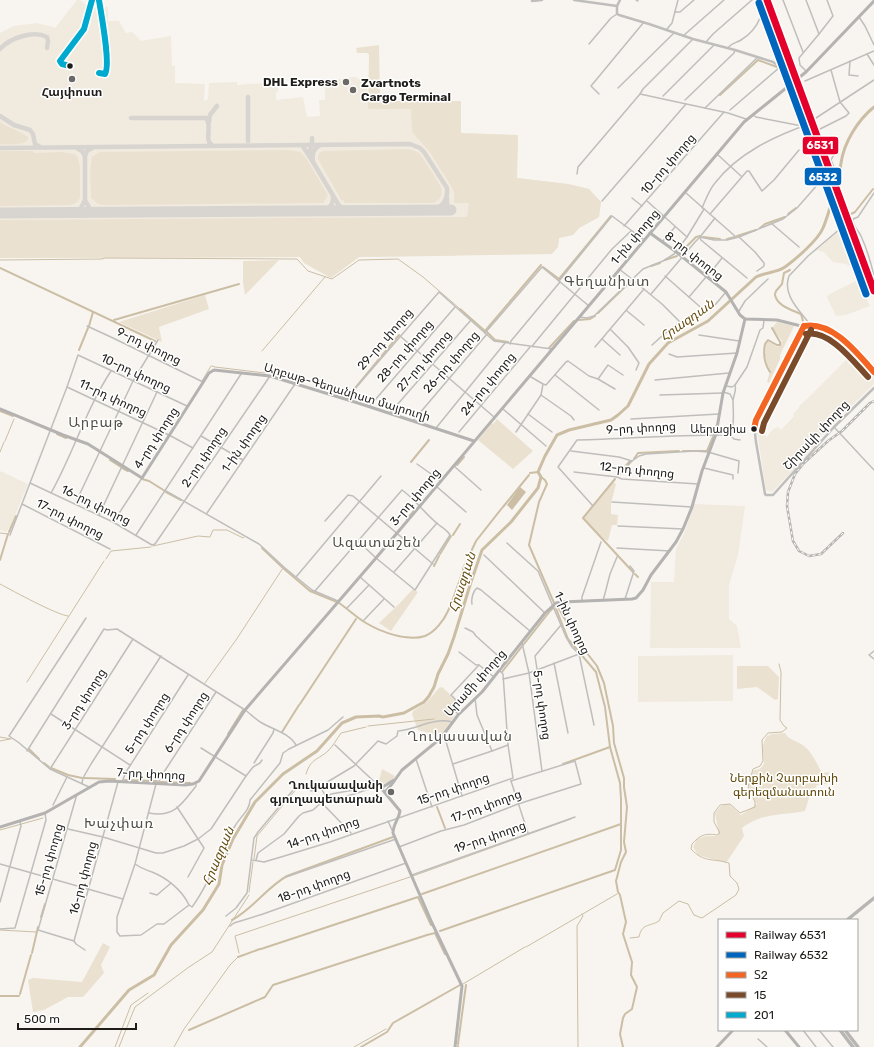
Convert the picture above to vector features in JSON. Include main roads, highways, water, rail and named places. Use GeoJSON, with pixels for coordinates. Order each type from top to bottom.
{"type":"FeatureCollection","features":[{"type":"Feature","properties":{"kind":"main road","name":"1-ին փողոց"},"geometry":{"type":"LineString","coordinates":[[475,440],[746,119],[800,78],[874,1]]}},
{"type":"Feature","properties":{"kind":"main road","name":"8-րդ փողոց"},"geometry":{"type":"LineString","coordinates":[[650,233],[675,251],[726,293],[745,319]]}},
{"type":"Feature","properties":{"kind":"main road"},"geometry":{"type":"LineString","coordinates":[[745,319],[776,320],[806,326],[818,326],[828,330],[848,345],[874,372]]}},
{"type":"Feature","properties":{"kind":"main road","name":"Արամի փողոց"},"geometry":{"type":"LineString","coordinates":[[394,780],[380,787],[384,792],[392,784],[402,770],[433,746],[458,715],[500,671],[530,631],[553,605],[570,601],[625,600],[636,598],[640,595],[651,575],[670,551],[683,529],[692,507],[702,468],[716,434],[723,393],[737,353],[745,319]]}},
{"type":"Feature","properties":{"kind":"main road","name":"Արբաթ-Գեղանիստ մայրուղի"},"geometry":{"type":"LineString","coordinates":[[212,370],[270,376],[475,440]]}},
{"type":"Feature","properties":{"kind":"main road","name":"4-րդ փողոց"},"geometry":{"type":"LineString","coordinates":[[0,409],[88,444],[142,478],[187,406],[212,370]]}},
{"type":"Feature","properties":{"kind":"main road","name":"3-րդ փողոց"},"geometry":{"type":"LineString","coordinates":[[245,710],[360,577],[475,440]]}},
{"type":"Feature","properties":{"kind":"main road","name":"7-րդ փողոց"},"geometry":{"type":"LineString","coordinates":[[0,827],[45,814],[99,782],[185,785],[196,783],[199,781],[245,710]]}},
{"type":"Feature","properties":{"kind":"main road"},"geometry":{"type":"LineString","coordinates":[[384,792],[399,810],[399,817],[393,827],[396,839],[411,876],[462,986],[455,1047]]}},
{"type":"Feature","properties":{"kind":"main road"},"geometry":{"type":"LineString","coordinates":[[848,919],[874,898]]}},
{"type":"Feature","properties":{"kind":"main road"},"geometry":{"type":"LineString","coordinates":[[717,1047],[733,1031]]}},
{"type":"Feature","properties":{"kind":"main road"},"geometry":{"type":"LineString","coordinates":[[786,1031],[798,1047]]}},
{"type":"Feature","properties":{"kind":"main road"},"geometry":{"type":"LineString","coordinates":[[841,1031],[853,1047]]}},
{"type":"Feature","properties":{"kind":"main road"},"geometry":{"type":"LineString","coordinates":[[846,1031],[858,1047]]}},
{"type":"Feature","properties":{"kind":"waterway"},"geometry":{"type":"LineString","coordinates":[[720,95],[758,60],[777,67]]}},
{"type":"Feature","properties":{"kind":"waterway","name":"Հրազդան"},"geometry":{"type":"LineString","coordinates":[[80,1047],[129,990],[154,975],[171,945],[203,910],[219,884],[222,865],[233,839],[255,802],[283,774],[317,751],[342,723],[356,717],[383,717],[404,713],[424,702],[429,696],[448,654],[482,550],[511,522],[538,488],[541,477],[538,472],[557,435],[569,430],[611,420],[618,415],[628,406],[649,364],[668,343],[708,321],[756,277],[785,267],[812,244],[823,228],[830,208],[835,200],[839,185],[840,167],[845,147],[857,125],[874,107]]}},
{"type":"Feature","properties":{"kind":"waterway"},"geometry":{"type":"LineString","coordinates":[[824,177],[825,168]]}},
{"type":"Feature","properties":{"kind":"waterway"},"geometry":{"type":"LineString","coordinates":[[851,214],[855,212],[873,189]]}},
{"type":"Feature","properties":{"kind":"waterway"},"geometry":{"type":"LineString","coordinates":[[788,214],[796,208]]}},
{"type":"Feature","properties":{"kind":"waterway"},"geometry":{"type":"LineString","coordinates":[[543,267],[559,279],[611,216]]}},
{"type":"Feature","properties":{"kind":"waterway"},"geometry":{"type":"LineString","coordinates":[[760,228],[765,224],[785,217]]}},
{"type":"Feature","properties":{"kind":"waterway"},"geometry":{"type":"LineString","coordinates":[[737,236],[756,230]]}},
{"type":"Feature","properties":{"kind":"waterway"},"geometry":{"type":"LineString","coordinates":[[680,253],[696,237],[700,236]]}},
{"type":"Feature","properties":{"kind":"waterway"},"geometry":{"type":"LineString","coordinates":[[703,237],[720,239]]}},
{"type":"Feature","properties":{"kind":"waterway"},"geometry":{"type":"LineString","coordinates":[[727,239],[735,237]]}},
{"type":"Feature","properties":{"kind":"waterway"},"geometry":{"type":"LineString","coordinates":[[665,260],[677,256]]}},
{"type":"Feature","properties":{"kind":"waterway"},"geometry":{"type":"LineString","coordinates":[[0,260],[105,258],[297,259],[308,271],[332,279],[359,260],[398,259],[423,277],[459,308]]}},
{"type":"Feature","properties":{"kind":"waterway"},"geometry":{"type":"LineString","coordinates":[[651,266],[660,263]]}},
{"type":"Feature","properties":{"kind":"waterway"},"geometry":{"type":"LineString","coordinates":[[485,331],[541,265]]}},
{"type":"Feature","properties":{"kind":"waterway"},"geometry":{"type":"LineString","coordinates":[[0,268],[155,341]]}},
{"type":"Feature","properties":{"kind":"waterway"},"geometry":{"type":"LineString","coordinates":[[775,294],[782,284],[784,273],[790,270]]}},
{"type":"Feature","properties":{"kind":"waterway"},"geometry":{"type":"LineString","coordinates":[[262,351],[325,277]]}},
{"type":"Feature","properties":{"kind":"waterway"},"geometry":{"type":"LineString","coordinates":[[598,313],[631,281]]}},
{"type":"Feature","properties":{"kind":"waterway"},"geometry":{"type":"LineString","coordinates":[[114,320],[239,284]]}},
{"type":"Feature","properties":{"kind":"waterway"},"geometry":{"type":"LineString","coordinates":[[775,295],[776,299],[782,305],[801,314],[803,321]]}},
{"type":"Feature","properties":{"kind":"waterway"},"geometry":{"type":"LineString","coordinates":[[460,309],[485,331]]}},
{"type":"Feature","properties":{"kind":"waterway"},"geometry":{"type":"LineString","coordinates":[[89,326],[93,312]]}},
{"type":"Feature","properties":{"kind":"waterway"},"geometry":{"type":"LineString","coordinates":[[579,320],[590,319],[595,316]]}},
{"type":"Feature","properties":{"kind":"waterway"},"geometry":{"type":"LineString","coordinates":[[549,348],[574,321]]}},
{"type":"Feature","properties":{"kind":"waterway"},"geometry":{"type":"LineString","coordinates":[[79,350],[88,328]]}},
{"type":"Feature","properties":{"kind":"waterway"},"geometry":{"type":"LineString","coordinates":[[770,372],[764,358],[765,344],[768,340],[780,345],[780,342],[772,328]]}},
{"type":"Feature","properties":{"kind":"waterway"},"geometry":{"type":"LineString","coordinates":[[487,332],[495,340],[508,342]]}},
{"type":"Feature","properties":{"kind":"waterway"},"geometry":{"type":"LineString","coordinates":[[347,398],[399,335]]}},
{"type":"Feature","properties":{"kind":"waterway"},"geometry":{"type":"LineString","coordinates":[[202,381],[211,366]]}},
{"type":"Feature","properties":{"kind":"waterway"},"geometry":{"type":"LineString","coordinates":[[212,366],[265,373]]}},
{"type":"Feature","properties":{"kind":"waterway"},"geometry":{"type":"LineString","coordinates":[[0,411],[13,416]]}},
{"type":"Feature","properties":{"kind":"waterway"},"geometry":{"type":"LineString","coordinates":[[5,441],[14,419]]}},
{"type":"Feature","properties":{"kind":"waterway"},"geometry":{"type":"LineString","coordinates":[[714,434],[716,426]]}},
{"type":"Feature","properties":{"kind":"waterway"},"geometry":{"type":"LineString","coordinates":[[57,434],[66,438]]}},
{"type":"Feature","properties":{"kind":"waterway"},"geometry":{"type":"LineString","coordinates":[[683,451],[707,451],[713,437]]}},
{"type":"Feature","properties":{"kind":"waterway"},"geometry":{"type":"LineString","coordinates":[[411,462],[429,440]]}},
{"type":"Feature","properties":{"kind":"waterway"},"geometry":{"type":"LineString","coordinates":[[0,452],[4,442]]}},
{"type":"Feature","properties":{"kind":"waterway"},"geometry":{"type":"LineString","coordinates":[[634,459],[638,453],[679,451]]}},
{"type":"Feature","properties":{"kind":"waterway"},"geometry":{"type":"LineString","coordinates":[[457,465],[464,457]]}},
{"type":"Feature","properties":{"kind":"waterway"},"geometry":{"type":"LineString","coordinates":[[110,460],[121,467]]}},
{"type":"Feature","properties":{"kind":"waterway"},"geometry":{"type":"LineString","coordinates":[[617,476],[630,461]]}},
{"type":"Feature","properties":{"kind":"waterway"},"geometry":{"type":"LineString","coordinates":[[122,468],[128,471]]}},
{"type":"Feature","properties":{"kind":"waterway"},"geometry":{"type":"LineString","coordinates":[[530,473],[538,472]]}},
{"type":"Feature","properties":{"kind":"waterway"},"geometry":{"type":"LineString","coordinates":[[503,507],[529,475]]}},
{"type":"Feature","properties":{"kind":"waterway"},"geometry":{"type":"LineString","coordinates":[[541,477],[547,484],[539,502],[529,545],[554,603]]}},
{"type":"Feature","properties":{"kind":"waterway"},"geometry":{"type":"LineString","coordinates":[[142,479],[149,481],[165,491]]}},
{"type":"Feature","properties":{"kind":"waterway"},"geometry":{"type":"LineString","coordinates":[[615,479],[583,518],[633,572]]}},
{"type":"Feature","properties":{"kind":"waterway"},"geometry":{"type":"LineString","coordinates":[[166,492],[181,500]]}},
{"type":"Feature","properties":{"kind":"waterway"},"geometry":{"type":"LineString","coordinates":[[463,569],[476,541],[502,508]]}},
{"type":"Feature","properties":{"kind":"waterway"},"geometry":{"type":"LineString","coordinates":[[407,519],[414,511]]}},
{"type":"Feature","properties":{"kind":"waterway"},"geometry":{"type":"LineString","coordinates":[[9,532],[16,516]]}},
{"type":"Feature","properties":{"kind":"waterway"},"geometry":{"type":"LineString","coordinates":[[453,535],[460,524]]}},
{"type":"Feature","properties":{"kind":"waterway"},"geometry":{"type":"LineString","coordinates":[[153,546],[198,536],[210,537],[213,530],[227,530],[243,538],[244,537]]}},
{"type":"Feature","properties":{"kind":"waterway"},"geometry":{"type":"LineString","coordinates":[[0,533],[8,534]]}},
{"type":"Feature","properties":{"kind":"waterway"},"geometry":{"type":"LineString","coordinates":[[0,560],[8,534]]}},
{"type":"Feature","properties":{"kind":"waterway"},"geometry":{"type":"LineString","coordinates":[[440,554],[451,536]]}},
{"type":"Feature","properties":{"kind":"waterway"},"geometry":{"type":"LineString","coordinates":[[106,559],[111,551],[151,547]]}},
{"type":"Feature","properties":{"kind":"waterway"},"geometry":{"type":"LineString","coordinates":[[262,548],[310,591],[337,602]]}},
{"type":"Feature","properties":{"kind":"waterway"},"geometry":{"type":"LineString","coordinates":[[434,566],[439,556]]}},
{"type":"Feature","properties":{"kind":"waterway"},"geometry":{"type":"LineString","coordinates":[[27,682],[104,561]]}},
{"type":"Feature","properties":{"kind":"waterway"},"geometry":{"type":"LineString","coordinates":[[205,683],[236,640],[283,568]]}},
{"type":"Feature","properties":{"kind":"waterway"},"geometry":{"type":"LineString","coordinates":[[339,603],[366,623],[379,630],[403,637],[418,638],[429,634],[442,622],[452,601],[463,571]]}},
{"type":"Feature","properties":{"kind":"waterway"},"geometry":{"type":"LineString","coordinates":[[635,574],[638,577]]}},
{"type":"Feature","properties":{"kind":"waterway"},"geometry":{"type":"LineString","coordinates":[[0,584],[45,607],[62,615],[68,616]]}},
{"type":"Feature","properties":{"kind":"waterway"},"geometry":{"type":"LineString","coordinates":[[557,605],[576,639],[597,666],[604,683],[613,726],[614,743],[624,778],[627,807],[624,842],[626,852],[621,862],[616,881],[626,922],[623,934],[632,962],[631,975],[637,987],[632,1009],[625,1014],[623,1018],[620,1034],[623,1047]]}},
{"type":"Feature","properties":{"kind":"waterway"},"geometry":{"type":"LineString","coordinates":[[440,931],[615,870],[621,850],[621,799],[620,783],[610,747],[605,707],[596,672],[568,639],[555,606]]}},
{"type":"Feature","properties":{"kind":"waterway"},"geometry":{"type":"LineString","coordinates":[[524,644],[553,608]]}},
{"type":"Feature","properties":{"kind":"waterway"},"geometry":{"type":"LineString","coordinates":[[300,704],[356,619]]}},
{"type":"Feature","properties":{"kind":"waterway"},"geometry":{"type":"LineString","coordinates":[[502,672],[523,645]]}},
{"type":"Feature","properties":{"kind":"waterway"},"geometry":{"type":"LineString","coordinates":[[630,938],[639,937],[644,927],[659,921],[663,913],[679,901],[688,904],[694,915],[702,918],[736,895],[739,889],[737,883],[730,876],[729,863],[705,858],[691,849],[692,844],[700,837],[709,834],[717,835],[720,833],[714,822],[714,813],[720,805],[730,804],[740,813],[755,807],[755,802],[748,787],[753,769],[760,766],[763,761],[762,740],[768,733],[782,732],[787,728],[780,720],[781,672],[779,664]]}},
{"type":"Feature","properties":{"kind":"waterway"},"geometry":{"type":"LineString","coordinates":[[282,732],[299,705]]}},
{"type":"Feature","properties":{"kind":"waterway"},"geometry":{"type":"LineString","coordinates":[[228,734],[243,710]]}},
{"type":"Feature","properties":{"kind":"waterway"},"geometry":{"type":"LineString","coordinates":[[368,726],[434,719]]}},
{"type":"Feature","properties":{"kind":"waterway"},"geometry":{"type":"LineString","coordinates":[[306,774],[310,765],[328,751],[341,733],[366,727]]}},
{"type":"Feature","properties":{"kind":"waterway"},"geometry":{"type":"LineString","coordinates":[[0,737],[11,739]]}},
{"type":"Feature","properties":{"kind":"waterway"},"geometry":{"type":"LineString","coordinates":[[0,741],[10,739]]}},
{"type":"Feature","properties":{"kind":"waterway"},"geometry":{"type":"LineString","coordinates":[[563,764],[610,747]]}},
{"type":"Feature","properties":{"kind":"waterway"},"geometry":{"type":"LineString","coordinates":[[29,749],[39,759]]}},
{"type":"Feature","properties":{"kind":"waterway"},"geometry":{"type":"LineString","coordinates":[[44,763],[49,767]]}},
{"type":"Feature","properties":{"kind":"waterway"},"geometry":{"type":"LineString","coordinates":[[51,768],[68,775],[82,778]]}},
{"type":"Feature","properties":{"kind":"waterway"},"geometry":{"type":"LineString","coordinates":[[84,778],[115,779]]}},
{"type":"Feature","properties":{"kind":"waterway"},"geometry":{"type":"LineString","coordinates":[[125,780],[157,781]]}},
{"type":"Feature","properties":{"kind":"waterway"},"geometry":{"type":"LineString","coordinates":[[160,782],[190,783]]}},
{"type":"Feature","properties":{"kind":"waterway"},"geometry":{"type":"LineString","coordinates":[[254,859],[257,836],[298,787]]}},
{"type":"Feature","properties":{"kind":"waterway"},"geometry":{"type":"LineString","coordinates":[[437,807],[445,828]]}},
{"type":"Feature","properties":{"kind":"waterway"},"geometry":{"type":"LineString","coordinates":[[0,830],[43,818]]}},
{"type":"Feature","properties":{"kind":"waterway"},"geometry":{"type":"LineString","coordinates":[[413,876],[571,819]]}},
{"type":"Feature","properties":{"kind":"waterway"},"geometry":{"type":"LineString","coordinates":[[422,894],[621,824]]}},
{"type":"Feature","properties":{"kind":"waterway"},"geometry":{"type":"LineString","coordinates":[[232,920],[247,910],[273,886],[287,876],[393,837]]}},
{"type":"Feature","properties":{"kind":"waterway"},"geometry":{"type":"LineString","coordinates":[[249,892],[253,862]]}},
{"type":"Feature","properties":{"kind":"waterway"},"geometry":{"type":"LineString","coordinates":[[239,953],[235,936],[410,877]]}},
{"type":"Feature","properties":{"kind":"waterway"},"geometry":{"type":"LineString","coordinates":[[526,947],[617,894]]}},
{"type":"Feature","properties":{"kind":"waterway"},"geometry":{"type":"LineString","coordinates":[[119,1047],[135,1007],[212,952],[249,895]]}},
{"type":"Feature","properties":{"kind":"waterway"},"geometry":{"type":"LineString","coordinates":[[261,949],[418,897],[431,925]]}},
{"type":"Feature","properties":{"kind":"waterway"},"geometry":{"type":"LineString","coordinates":[[41,917],[45,904]]}},
{"type":"Feature","properties":{"kind":"waterway"},"geometry":{"type":"LineString","coordinates":[[578,1047],[577,926],[583,916],[582,914]]}},
{"type":"Feature","properties":{"kind":"waterway"},"geometry":{"type":"LineString","coordinates":[[32,953],[38,927]]}},
{"type":"Feature","properties":{"kind":"waterway"},"geometry":{"type":"LineString","coordinates":[[0,930],[36,932]]}},
{"type":"Feature","properties":{"kind":"waterway"},"geometry":{"type":"LineString","coordinates":[[189,1030],[265,997],[273,985],[427,935],[435,933],[445,954]]}},
{"type":"Feature","properties":{"kind":"waterway"},"geometry":{"type":"LineString","coordinates":[[463,984],[525,947]]}},
{"type":"Feature","properties":{"kind":"waterway"},"geometry":{"type":"LineString","coordinates":[[238,957],[260,949]]}},
{"type":"Feature","properties":{"kind":"waterway"},"geometry":{"type":"LineString","coordinates":[[20,994],[31,955]]}},
{"type":"Feature","properties":{"kind":"waterway"},"geometry":{"type":"LineString","coordinates":[[174,1047],[184,1029],[230,965],[238,957]]}},
{"type":"Feature","properties":{"kind":"waterway"},"geometry":{"type":"LineString","coordinates":[[361,1047],[387,1032],[393,1023],[460,985]]}},
{"type":"Feature","properties":{"kind":"waterway"},"geometry":{"type":"LineString","coordinates":[[458,1044],[466,985]]}},
{"type":"Feature","properties":{"kind":"waterway"},"geometry":{"type":"LineString","coordinates":[[115,1047],[131,1005],[148,993]]}},
{"type":"Feature","properties":{"kind":"waterway"},"geometry":{"type":"LineString","coordinates":[[0,996],[19,996]]}},
{"type":"Feature","properties":{"kind":"waterway"},"geometry":{"type":"LineString","coordinates":[[354,1047],[386,1029]]}},
{"type":"Feature","properties":{"kind":"railway"},"geometry":{"type":"LineString","coordinates":[[843,533],[821,554],[809,556],[799,551],[793,541],[787,506],[788,492],[795,474],[804,463],[828,441],[842,431],[870,403],[874,401]]}},
{"type":"Feature","properties":{"kind":"rail line","name":"6531"},"geometry":{"type":"LineString","coordinates":[[767,0],[874,291]]}},
{"type":"Feature","properties":{"kind":"rail line","name":"6532"},"geometry":{"type":"LineString","coordinates":[[759,3],[866,294]]}},
{"type":"Feature","properties":{"kind":"place","name":"Հայփոստ"},"geometry":{"type":"Point","coordinates":[72,79]}},
{"type":"Feature","properties":{"kind":"place","name":"DHL Express"},"geometry":{"type":"Point","coordinates":[346,82]}},
{"type":"Feature","properties":{"kind":"place","name":"Zvartnots Cargo Terminal"},"geometry":{"type":"Point","coordinates":[353,90]}},
{"type":"Feature","properties":{"kind":"place","name":"Աերացիա"},"geometry":{"type":"Point","coordinates":[754,429]}},
{"type":"Feature","properties":{"kind":"place","name":"Ղուկասավանի գյուղապետարան"},"geometry":{"type":"Point","coordinates":[391,792]}},
{"type":"Feature","properties":{"kind":"district","name":"Գեղանիստ"},"geometry":{"type":"Point","coordinates":[607,281]}},
{"type":"Feature","properties":{"kind":"district","name":"Արբաթ"},"geometry":{"type":"Point","coordinates":[96,422]}},
{"type":"Feature","properties":{"kind":"district","name":"Ազատաշեն"},"geometry":{"type":"Point","coordinates":[377,542]}},
{"type":"Feature","properties":{"kind":"district","name":"Ղուկասավան"},"geometry":{"type":"Point","coordinates":[460,736]}},
{"type":"Feature","properties":{"kind":"district","name":"Խաչփառ"},"geometry":{"type":"Point","coordinates":[119,823]}},
{"type":"Feature","properties":{"kind":"park label","name":"Ներքին Չարբախի գերեզմանատուն"},"geometry":{"type":"Point","coordinates":[784,785]}}]}
